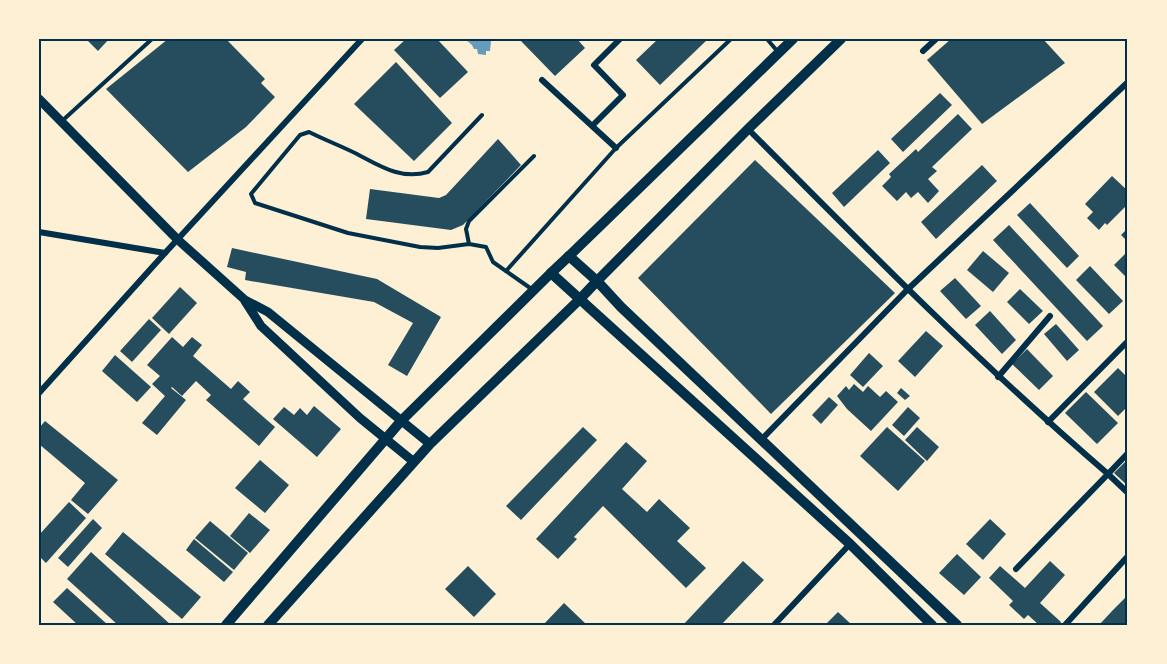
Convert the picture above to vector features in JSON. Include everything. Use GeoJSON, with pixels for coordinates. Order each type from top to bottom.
{"type":"FeatureCollection","features":[{"type":"Feature","properties":{"kind":"main road"},"geometry":{"type":"LineString","coordinates":[[226,625],[401,421],[793,39]]}},
{"type":"Feature","properties":{"kind":"main road"},"geometry":{"type":"LineString","coordinates":[[268,625],[430,444],[580,299],[748,129],[841,39]]}},
{"type":"Feature","properties":{"kind":"main road"},"geometry":{"type":"LineString","coordinates":[[569,256],[957,625]]}},
{"type":"Feature","properties":{"kind":"main road"},"geometry":{"type":"LineString","coordinates":[[551,273],[850,544],[932,625]]}},
{"type":"Feature","properties":{"kind":"street"},"geometry":{"type":"LineString","coordinates":[[39,393],[362,39]]}},
{"type":"Feature","properties":{"kind":"street"},"geometry":{"type":"LineString","coordinates":[[593,125],[623,96],[594,65],[620,39]]}},
{"type":"Feature","properties":{"kind":"street"},"geometry":{"type":"LineString","coordinates":[[923,51],[936,39]]}},
{"type":"Feature","properties":{"kind":"street"},"geometry":{"type":"LineString","coordinates":[[542,80],[616,148]]}},
{"type":"Feature","properties":{"kind":"street"},"geometry":{"type":"LineString","coordinates":[[762,439],[907,290],[1128,82]]}},
{"type":"Feature","properties":{"kind":"street"},"geometry":{"type":"LineString","coordinates":[[39,99],[177,240],[245,300],[268,312],[430,444]]}},
{"type":"Feature","properties":{"kind":"street"},"geometry":{"type":"LineString","coordinates":[[748,129],[907,290],[998,377],[1128,493]]}},
{"type":"Feature","properties":{"kind":"street"},"geometry":{"type":"LineString","coordinates":[[39,232],[165,253]]}},
{"type":"Feature","properties":{"kind":"street"},"geometry":{"type":"LineString","coordinates":[[245,300],[261,326],[386,440],[414,462]]}},
{"type":"Feature","properties":{"kind":"street"},"geometry":{"type":"LineString","coordinates":[[998,377],[1050,316]]}},
{"type":"Feature","properties":{"kind":"street"},"geometry":{"type":"LineString","coordinates":[[1048,422],[1128,341]]}},
{"type":"Feature","properties":{"kind":"street"},"geometry":{"type":"LineString","coordinates":[[1016,569],[1128,453]]}},
{"type":"Feature","properties":{"kind":"street"},"geometry":{"type":"LineString","coordinates":[[774,625],[850,544]]}},
{"type":"Feature","properties":{"kind":"street"},"geometry":{"type":"LineString","coordinates":[[1065,625],[1128,556]]}},
{"type":"Feature","properties":{"kind":"lane"},"geometry":{"type":"LineString","coordinates":[[61,121],[152,39]]}},
{"type":"Feature","properties":{"kind":"lane"},"geometry":{"type":"LineString","coordinates":[[506,271],[616,148],[731,39]]}},
{"type":"Feature","properties":{"kind":"lane"},"geometry":{"type":"LineString","coordinates":[[767,39],[778,52]]}},
{"type":"Feature","properties":{"kind":"lane"},"geometry":{"type":"LineString","coordinates":[[482,115],[428,172],[418,175],[407,175],[382,169],[309,132],[300,135],[251,194],[255,203],[348,233],[420,247],[438,248],[469,244],[486,247],[493,262],[533,290]]}},
{"type":"Feature","properties":{"kind":"lane"},"geometry":{"type":"LineString","coordinates":[[469,244],[466,229],[469,221],[534,156]]}},
{"type":"Feature","properties":{"kind":"water"},"geometry":{"type":"Polygon","coordinates":[[[465,39],[488,39],[491,41],[490,51],[486,51],[486,55],[478,54],[477,49],[474,49],[465,39]]]}},
{"type":"Feature","properties":{"kind":"building"},"geometry":{"type":"Polygon","coordinates":[[[86,39],[109,39],[98,51],[86,39]]]}},
{"type":"Feature","properties":{"kind":"building"},"geometry":{"type":"Polygon","coordinates":[[[168,39],[226,39],[265,79],[261,83],[275,97],[246,127],[188,172],[106,89],[168,39]]]}},
{"type":"Feature","properties":{"kind":"building"},"geometry":{"type":"Polygon","coordinates":[[[406,39],[437,39],[468,72],[440,98],[394,50],[406,39]]]}},
{"type":"Feature","properties":{"kind":"building"},"geometry":{"type":"Polygon","coordinates":[[[519,39],[577,39],[585,48],[555,76],[519,39]]]}},
{"type":"Feature","properties":{"kind":"building"},"geometry":{"type":"Polygon","coordinates":[[[658,39],[708,39],[660,85],[636,60],[658,39]]]}},
{"type":"Feature","properties":{"kind":"building"},"geometry":{"type":"Polygon","coordinates":[[[951,39],[1043,39],[1065,63],[982,124],[927,60],[951,39]]]}},
{"type":"Feature","properties":{"kind":"building"},"geometry":{"type":"Polygon","coordinates":[[[396,62],[452,123],[414,161],[354,104],[396,62]]]}},
{"type":"Feature","properties":{"kind":"building"},"geometry":{"type":"Polygon","coordinates":[[[940,93],[952,105],[903,152],[891,139],[940,93]]]}},
{"type":"Feature","properties":{"kind":"building"},"geometry":{"type":"Polygon","coordinates":[[[958,114],[972,129],[932,167],[937,171],[928,179],[939,191],[928,203],[918,192],[911,198],[906,192],[897,201],[882,186],[891,177],[889,174],[916,149],[918,152],[958,114]]]}},
{"type":"Feature","properties":{"kind":"building"},"geometry":{"type":"Polygon","coordinates":[[[498,139],[521,165],[463,225],[451,230],[366,219],[370,189],[439,198],[446,195],[498,139]]]}},
{"type":"Feature","properties":{"kind":"building"},"geometry":{"type":"Polygon","coordinates":[[[878,150],[890,163],[844,207],[832,193],[878,150]]]}},
{"type":"Feature","properties":{"kind":"building"},"geometry":{"type":"Polygon","coordinates":[[[755,160],[895,293],[771,414],[638,278],[755,160]]]}},
{"type":"Feature","properties":{"kind":"building"},"geometry":{"type":"Polygon","coordinates":[[[982,165],[997,181],[936,239],[921,222],[982,165]]]}},
{"type":"Feature","properties":{"kind":"building"},"geometry":{"type":"Polygon","coordinates":[[[1112,176],[1128,191],[1128,204],[1099,230],[1087,218],[1093,212],[1085,204],[1112,176]]]}},
{"type":"Feature","properties":{"kind":"building"},"geometry":{"type":"Polygon","coordinates":[[[1030,203],[1079,256],[1067,268],[1017,215],[1030,203]]]}},
{"type":"Feature","properties":{"kind":"building"},"geometry":{"type":"Polygon","coordinates":[[[1009,225],[1103,326],[1087,341],[993,240],[1009,225]]]}},
{"type":"Feature","properties":{"kind":"building"},"geometry":{"type":"Polygon","coordinates":[[[1128,228],[1128,242],[1121,235],[1128,228]]]}},
{"type":"Feature","properties":{"kind":"building"},"geometry":{"type":"Polygon","coordinates":[[[232,248],[377,279],[441,317],[407,376],[388,365],[413,323],[374,302],[245,280],[246,272],[227,267],[232,248]]]}},
{"type":"Feature","properties":{"kind":"building"},"geometry":{"type":"Polygon","coordinates":[[[983,251],[1009,273],[993,292],[967,270],[983,251]]]}},
{"type":"Feature","properties":{"kind":"building"},"geometry":{"type":"Polygon","coordinates":[[[1128,251],[1128,279],[1114,265],[1128,251]]]}},
{"type":"Feature","properties":{"kind":"building"},"geometry":{"type":"Polygon","coordinates":[[[1090,266],[1123,301],[1109,314],[1076,280],[1090,266]]]}},
{"type":"Feature","properties":{"kind":"building"},"geometry":{"type":"Polygon","coordinates":[[[955,278],[981,306],[966,319],[940,291],[955,278]]]}},
{"type":"Feature","properties":{"kind":"building"},"geometry":{"type":"Polygon","coordinates":[[[180,287],[197,303],[169,334],[152,318],[180,287]]]}},
{"type":"Feature","properties":{"kind":"building"},"geometry":{"type":"Polygon","coordinates":[[[1020,289],[1043,311],[1029,324],[1007,302],[1020,289]]]}},
{"type":"Feature","properties":{"kind":"building"},"geometry":{"type":"Polygon","coordinates":[[[990,311],[1016,340],[1002,354],[975,325],[990,311]]]}},
{"type":"Feature","properties":{"kind":"building"},"geometry":{"type":"Polygon","coordinates":[[[149,319],[161,330],[132,362],[120,351],[149,319]]]}},
{"type":"Feature","properties":{"kind":"building"},"geometry":{"type":"Polygon","coordinates":[[[1056,324],[1079,350],[1067,361],[1044,334],[1056,324]]]}},
{"type":"Feature","properties":{"kind":"building"},"geometry":{"type":"Polygon","coordinates":[[[926,331],[943,346],[915,377],[898,361],[926,331]]]}},
{"type":"Feature","properties":{"kind":"building"},"geometry":{"type":"Polygon","coordinates":[[[172,337],[183,347],[192,337],[202,345],[193,356],[231,389],[238,381],[250,392],[243,399],[275,427],[259,446],[206,400],[211,395],[196,381],[182,396],[171,388],[186,400],[157,435],[142,423],[165,396],[152,384],[160,376],[147,365],[172,337]]]}},
{"type":"Feature","properties":{"kind":"building"},"geometry":{"type":"Polygon","coordinates":[[[1027,349],[1053,376],[1039,390],[1012,364],[1027,349]]]}},
{"type":"Feature","properties":{"kind":"building"},"geometry":{"type":"Polygon","coordinates":[[[869,353],[883,366],[863,387],[850,375],[869,353]]]}},
{"type":"Feature","properties":{"kind":"building"},"geometry":{"type":"Polygon","coordinates":[[[115,355],[151,387],[137,402],[102,371],[115,355]]]}},
{"type":"Feature","properties":{"kind":"building"},"geometry":{"type":"Polygon","coordinates":[[[1118,368],[1128,378],[1128,406],[1118,416],[1094,392],[1118,368]]]}},
{"type":"Feature","properties":{"kind":"building"},"geometry":{"type":"Polygon","coordinates":[[[854,384],[863,392],[868,386],[880,397],[886,391],[898,402],[871,431],[847,409],[837,396],[846,386],[849,390],[854,384]]]}},
{"type":"Feature","properties":{"kind":"building"},"geometry":{"type":"Polygon","coordinates":[[[901,388],[910,396],[905,400],[897,393],[901,388]]]}},
{"type":"Feature","properties":{"kind":"building"},"geometry":{"type":"Polygon","coordinates":[[[1086,392],[1118,423],[1097,444],[1065,413],[1086,392]]]}},
{"type":"Feature","properties":{"kind":"building"},"geometry":{"type":"Polygon","coordinates":[[[829,397],[838,405],[821,424],[812,415],[829,397]]]}},
{"type":"Feature","properties":{"kind":"building"},"geometry":{"type":"Polygon","coordinates":[[[314,406],[341,429],[317,457],[273,419],[284,407],[294,415],[300,408],[307,415],[314,406]]]}},
{"type":"Feature","properties":{"kind":"building"},"geometry":{"type":"Polygon","coordinates":[[[908,407],[920,418],[904,436],[892,425],[908,407]]]}},
{"type":"Feature","properties":{"kind":"building"},"geometry":{"type":"Polygon","coordinates":[[[45,421],[118,480],[88,514],[71,500],[85,483],[39,444],[39,428],[45,421]]]}},
{"type":"Feature","properties":{"kind":"building"},"geometry":{"type":"Polygon","coordinates":[[[583,427],[597,440],[521,520],[506,506],[583,427]]]}},
{"type":"Feature","properties":{"kind":"building"},"geometry":{"type":"Polygon","coordinates":[[[887,427],[925,461],[898,491],[860,456],[887,427]]]}},
{"type":"Feature","properties":{"kind":"building"},"geometry":{"type":"Polygon","coordinates":[[[917,427],[939,447],[927,461],[905,440],[917,427]]]}},
{"type":"Feature","properties":{"kind":"building"},"geometry":{"type":"Polygon","coordinates":[[[626,442],[647,461],[622,489],[647,512],[659,499],[690,528],[677,541],[706,568],[686,588],[603,506],[574,537],[577,539],[558,559],[536,539],[626,442]]]}},
{"type":"Feature","properties":{"kind":"building"},"geometry":{"type":"Polygon","coordinates":[[[1128,459],[1128,486],[1114,473],[1128,459]]]}},
{"type":"Feature","properties":{"kind":"building"},"geometry":{"type":"Polygon","coordinates":[[[260,460],[289,485],[265,513],[235,488],[260,460]]]}},
{"type":"Feature","properties":{"kind":"building"},"geometry":{"type":"Polygon","coordinates":[[[69,502],[86,518],[46,563],[39,556],[39,535],[69,502]]]}},
{"type":"Feature","properties":{"kind":"building"},"geometry":{"type":"Polygon","coordinates":[[[249,513],[270,530],[250,553],[230,536],[249,513]]]}},
{"type":"Feature","properties":{"kind":"building"},"geometry":{"type":"Polygon","coordinates":[[[93,519],[102,528],[68,567],[58,558],[93,519]]]}},
{"type":"Feature","properties":{"kind":"building"},"geometry":{"type":"Polygon","coordinates":[[[990,519],[1006,534],[983,560],[966,544],[990,519]]]}},
{"type":"Feature","properties":{"kind":"building"},"geometry":{"type":"Polygon","coordinates":[[[210,521],[248,553],[234,570],[195,538],[210,521]]]}},
{"type":"Feature","properties":{"kind":"building"},"geometry":{"type":"Polygon","coordinates":[[[123,532],[201,597],[182,619],[105,554],[123,532]]]}},
{"type":"Feature","properties":{"kind":"building"},"geometry":{"type":"Polygon","coordinates":[[[194,539],[233,572],[224,582],[186,550],[194,539]]]}},
{"type":"Feature","properties":{"kind":"building"},"geometry":{"type":"Polygon","coordinates":[[[91,552],[171,625],[118,625],[67,579],[91,552]]]}},
{"type":"Feature","properties":{"kind":"building"},"geometry":{"type":"Polygon","coordinates":[[[957,554],[981,577],[964,595],[939,573],[957,554]]]}},
{"type":"Feature","properties":{"kind":"building"},"geometry":{"type":"Polygon","coordinates":[[[743,561],[764,580],[721,625],[683,625],[743,561]]]}},
{"type":"Feature","properties":{"kind":"building"},"geometry":{"type":"Polygon","coordinates":[[[1050,561],[1065,575],[1040,603],[1061,622],[1059,625],[1039,625],[1028,615],[1024,619],[1009,605],[1013,601],[989,578],[1000,566],[1025,588],[1050,561]]]}},
{"type":"Feature","properties":{"kind":"building"},"geometry":{"type":"Polygon","coordinates":[[[468,566],[496,594],[474,617],[445,589],[468,566]]]}},
{"type":"Feature","properties":{"kind":"building"},"geometry":{"type":"Polygon","coordinates":[[[67,588],[108,625],[78,625],[53,602],[67,588]]]}},
{"type":"Feature","properties":{"kind":"building"},"geometry":{"type":"Polygon","coordinates":[[[1128,595],[1128,625],[1099,625],[1113,610],[1128,595]]]}},
{"type":"Feature","properties":{"kind":"building"},"geometry":{"type":"Polygon","coordinates":[[[564,603],[587,625],[543,625],[564,603]]]}},
{"type":"Feature","properties":{"kind":"building"},"geometry":{"type":"Polygon","coordinates":[[[838,612],[852,625],[825,625],[838,612]]]}}]}
